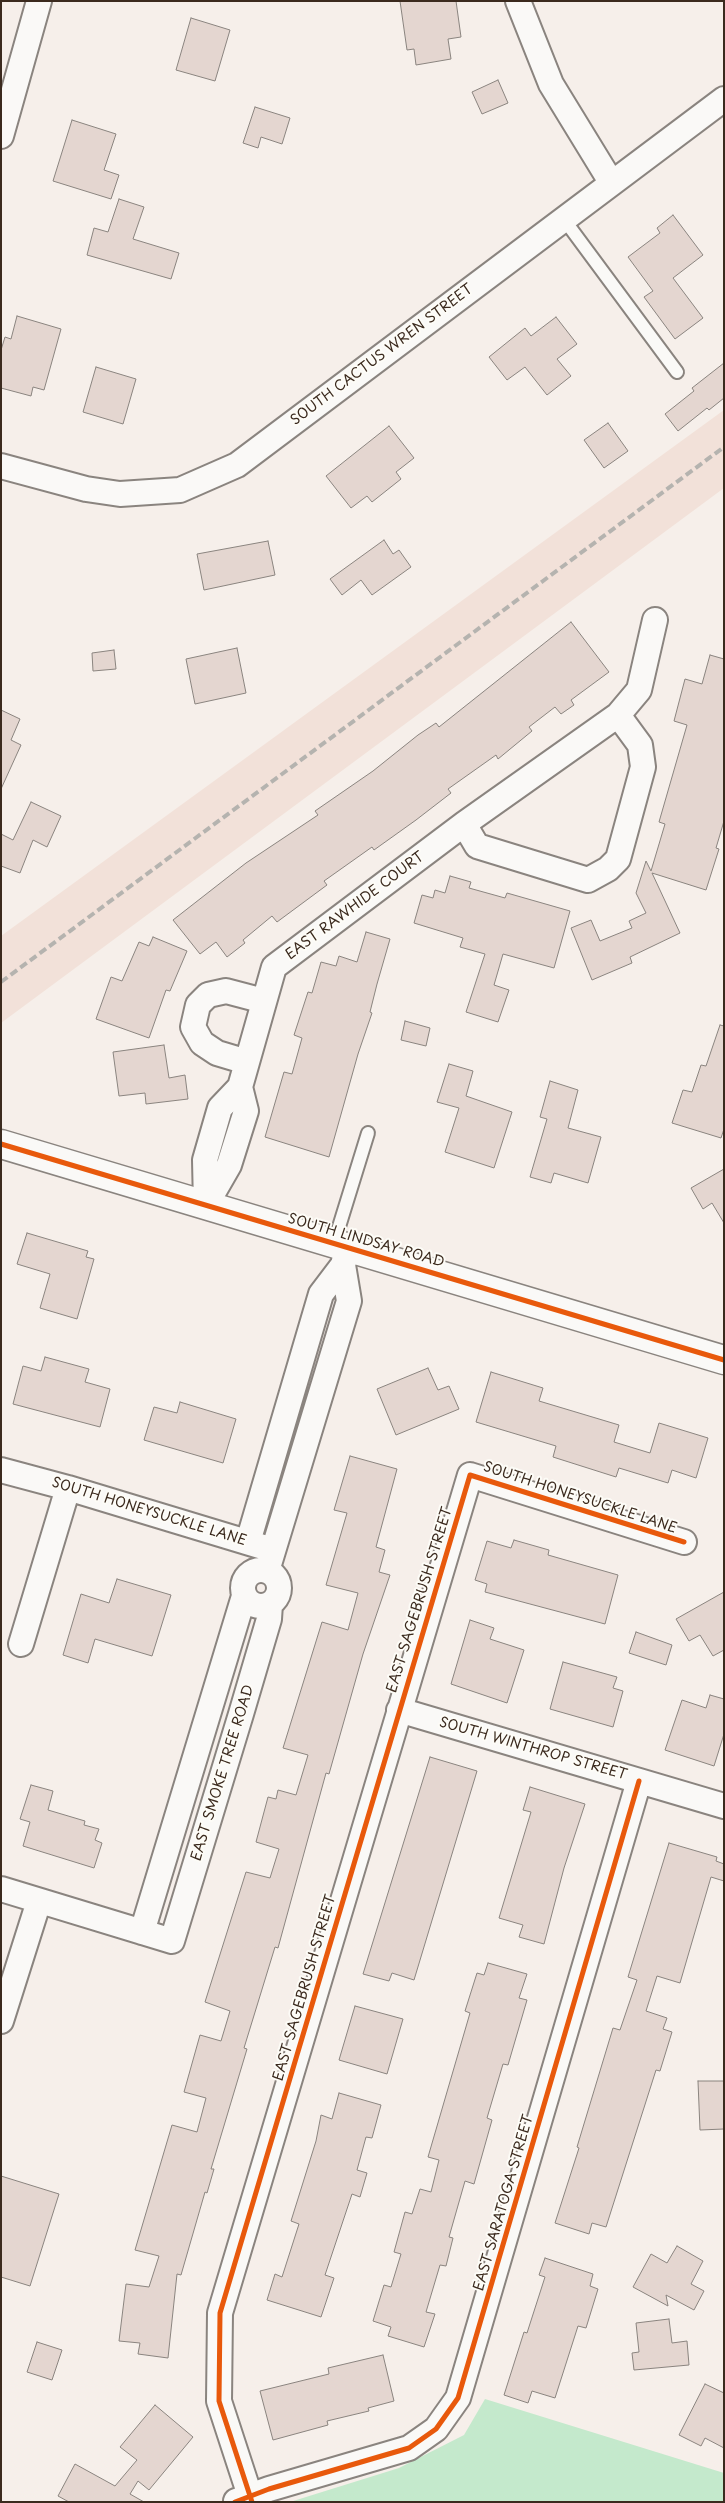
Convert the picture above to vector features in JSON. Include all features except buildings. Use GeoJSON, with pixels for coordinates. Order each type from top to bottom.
{"type":"FeatureCollection","features":[{"type":"Feature","properties":{"kind":"main road","name":"SOUTH LINDSAY ROAD"},"geometry":{"type":"LineString","coordinates":[[1,1144],[206,1205],[342,1252],[724,1360]]}},
{"type":"Feature","properties":{"kind":"street"},"geometry":{"type":"LineString","coordinates":[[1,136],[39,1]]}},
{"type":"Feature","properties":{"kind":"street"},"geometry":{"type":"LineString","coordinates":[[518,1],[550,84],[611,182]]}},
{"type":"Feature","properties":{"kind":"street","name":"SOUTH CACTUS WREN STREET"},"geometry":{"type":"LineString","coordinates":[[1,466],[86,489],[120,494],[180,490],[237,465],[563,218],[724,99]]}},
{"type":"Feature","properties":{"kind":"street","name":"EAST RAWHIDE COURT"},"geometry":{"type":"LineString","coordinates":[[206,1205],[205,1160],[207,1151],[220,1108],[240,1087],[274,967],[464,824],[618,715],[639,690],[655,620]]}},
{"type":"Feature","properties":{"kind":"street"},"geometry":{"type":"LineString","coordinates":[[464,824],[477,846],[588,880],[608,869],[618,859],[643,767],[640,745],[618,715]]}},
{"type":"Feature","properties":{"kind":"street"},"geometry":{"type":"LineString","coordinates":[[247,1062],[217,1053],[202,1043],[193,1027],[198,1006],[208,995],[226,991],[264,1001]]}},
{"type":"Feature","properties":{"kind":"street"},"geometry":{"type":"LineString","coordinates":[[248,1542],[321,1294],[342,1252]]}},
{"type":"Feature","properties":{"kind":"street"},"geometry":{"type":"LineString","coordinates":[[1,1888],[142,1932],[244,1596],[244,1584],[250,1574],[260,1570],[270,1560],[349,1301],[342,1252]]}},
{"type":"Feature","properties":{"kind":"street","name":"SOUTH HONEYSUCKLE LANE"},"geometry":{"type":"LineString","coordinates":[[1,1470],[248,1542],[270,1560]]}},
{"type":"Feature","properties":{"kind":"street","name":"SOUTH HONEYSUCKLE LANE"},"geometry":{"type":"LineString","coordinates":[[470,1475],[684,1542]]}},
{"type":"Feature","properties":{"kind":"street","name":"EAST SAGEBRUSH STREET"},"geometry":{"type":"LineString","coordinates":[[246,2500],[219,2400],[220,2313],[470,1475]]}},
{"type":"Feature","properties":{"kind":"street"},"geometry":{"type":"LineString","coordinates":[[22,1644],[68,1488]]}},
{"type":"Feature","properties":{"kind":"street","name":"EAST SMOKE TREE ROAD"},"geometry":{"type":"LineString","coordinates":[[142,1932],[172,1941],[269,1619],[270,1604],[278,1595],[279,1583],[270,1560]]}},
{"type":"Feature","properties":{"kind":"street"},"geometry":{"type":"LineString","coordinates":[[244,1596],[253,1605],[259,1607],[270,1604]]}},
{"type":"Feature","properties":{"kind":"street"},"geometry":{"type":"LineString","coordinates":[[211,1705],[241,1714]]}},
{"type":"Feature","properties":{"kind":"street","name":"SOUTH WINTHROP STREET"},"geometry":{"type":"LineString","coordinates":[[399,1710],[724,1806]]}},
{"type":"Feature","properties":{"kind":"street"},"geometry":{"type":"LineString","coordinates":[[191,1770],[221,1779]]}},
{"type":"Feature","properties":{"kind":"street","name":"EAST SARATOGA STREET"},"geometry":{"type":"LineString","coordinates":[[246,2500],[409,2448],[436,2429],[458,2398],[639,1781]]}},
{"type":"Feature","properties":{"kind":"street"},"geometry":{"type":"LineString","coordinates":[[1,2021],[39,1901]]}},
{"type":"Feature","properties":{"kind":"lane"},"geometry":{"type":"LineString","coordinates":[[563,218],[677,372]]}},
{"type":"Feature","properties":{"kind":"lane"},"geometry":{"type":"LineString","coordinates":[[342,1252],[368,1133]]}},
{"type":"Feature","properties":{"kind":"shaded area"},"geometry":{"type":"Polygon","coordinates":[[[724,410],[724,488],[1,1023],[1,936],[724,410]]]}},
{"type":"Feature","properties":{"kind":"green space"},"geometry":{"type":"Polygon","coordinates":[[[485,2399],[724,2473],[724,2502],[290,2502],[399,2468],[464,2435],[485,2399]]]}},
{"type":"Feature","properties":{"kind":"railway"},"geometry":{"type":"LineString","coordinates":[[1,982],[724,447]]}},
{"type":"Feature","properties":{"kind":"cycle path"},"geometry":{"type":"LineString","coordinates":[[1,1144],[724,1360]]}},
{"type":"Feature","properties":{"kind":"cycle path"},"geometry":{"type":"LineString","coordinates":[[252,2502],[219,2401],[220,2313],[470,1475],[684,1542]]}},
{"type":"Feature","properties":{"kind":"cycle path"},"geometry":{"type":"LineString","coordinates":[[235,2502],[269,2489],[409,2448],[436,2429],[458,2398],[639,1781]]}}]}
